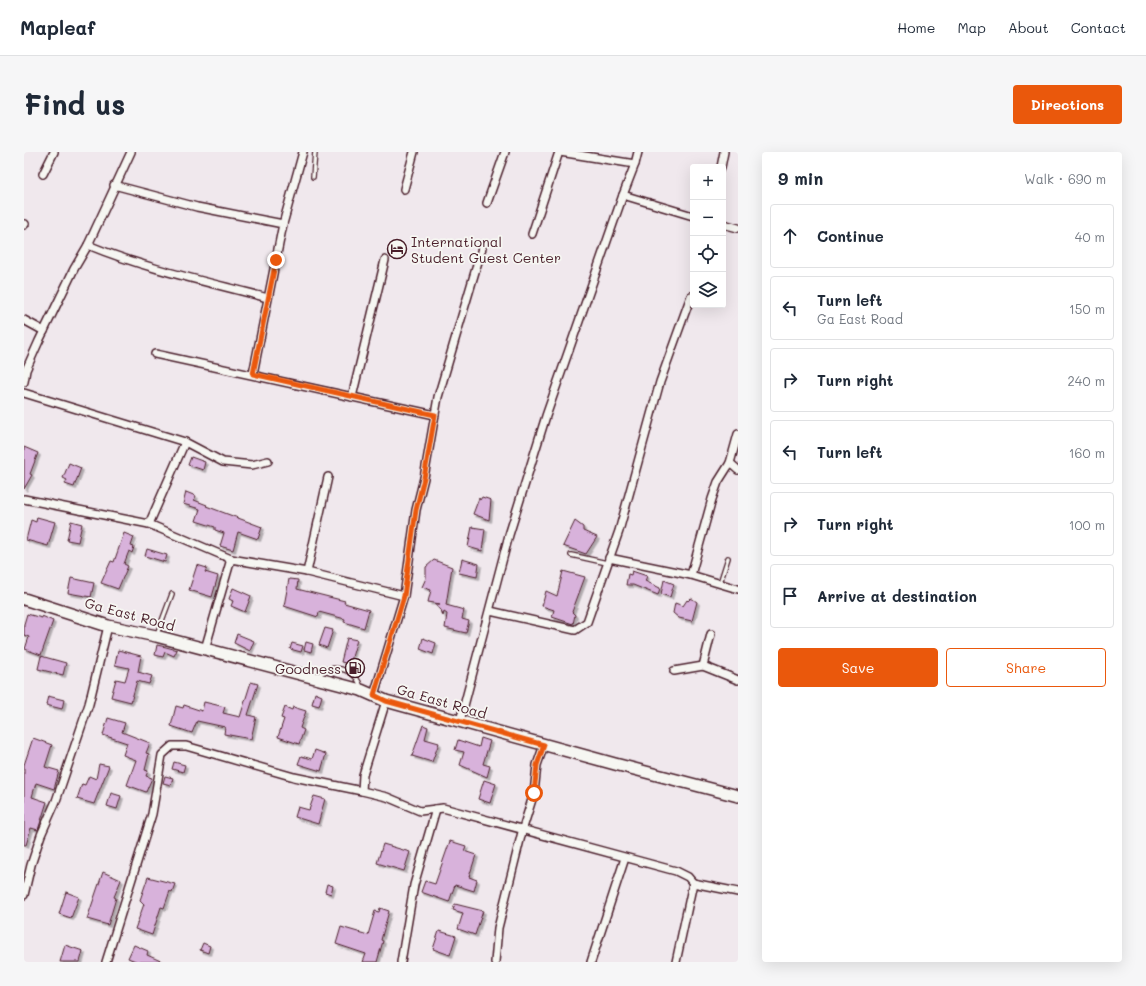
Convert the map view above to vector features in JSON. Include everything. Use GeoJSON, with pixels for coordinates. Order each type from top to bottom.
{"type":"FeatureCollection","features":[{"type":"Feature","properties":{"kind":"street"},"geometry":{"type":"LineString","coordinates":[[43,174],[54,152]]}},
{"type":"Feature","properties":{"kind":"street"},"geometry":{"type":"LineString","coordinates":[[24,382],[26,370],[44,331],[74,269],[88,245],[114,185],[131,152]]}},
{"type":"Feature","properties":{"kind":"street"},"geometry":{"type":"LineString","coordinates":[[253,374],[283,224],[303,152]]}},
{"type":"Feature","properties":{"kind":"street"},"geometry":{"type":"LineString","coordinates":[[404,189],[414,152]]}},
{"type":"Feature","properties":{"kind":"street"},"geometry":{"type":"LineString","coordinates":[[487,203],[505,152]]}},
{"type":"Feature","properties":{"kind":"street"},"geometry":{"type":"LineString","coordinates":[[532,234],[560,152],[635,164]]}},
{"type":"Feature","properties":{"kind":"street"},"geometry":{"type":"LineString","coordinates":[[460,721],[509,535],[544,423],[638,152]]}},
{"type":"Feature","properties":{"kind":"street"},"geometry":{"type":"LineString","coordinates":[[721,164],[724,152]]}},
{"type":"Feature","properties":{"kind":"street"},"geometry":{"type":"LineString","coordinates":[[114,185],[197,207],[283,224]]}},
{"type":"Feature","properties":{"kind":"street"},"geometry":{"type":"LineString","coordinates":[[623,195],[690,215]]}},
{"type":"Feature","properties":{"kind":"street"},"geometry":{"type":"LineString","coordinates":[[726,225],[738,228]]}},
{"type":"Feature","properties":{"kind":"street"},"geometry":{"type":"LineString","coordinates":[[88,245],[117,257],[173,274],[268,298]]}},
{"type":"Feature","properties":{"kind":"street"},"geometry":{"type":"LineString","coordinates":[[374,695],[404,596],[416,510],[424,478],[438,397],[482,248]]}},
{"type":"Feature","properties":{"kind":"street"},"geometry":{"type":"LineString","coordinates":[[352,397],[385,260]]}},
{"type":"Feature","properties":{"kind":"street"},"geometry":{"type":"LineString","coordinates":[[490,611],[575,630],[587,622],[619,531],[660,382],[690,299]]}},
{"type":"Feature","properties":{"kind":"street"},"geometry":{"type":"LineString","coordinates":[[24,320],[44,331]]}},
{"type":"Feature","properties":{"kind":"street"},"geometry":{"type":"LineString","coordinates":[[155,354],[253,374],[435,415]]}},
{"type":"Feature","properties":{"kind":"street"},"geometry":{"type":"LineString","coordinates":[[24,393],[185,442],[223,462],[252,464],[268,461]]}},
{"type":"Feature","properties":{"kind":"street"},"geometry":{"type":"LineString","coordinates":[[691,575],[712,499],[718,482],[730,463],[738,434]]}},
{"type":"Feature","properties":{"kind":"street"},"geometry":{"type":"LineString","coordinates":[[149,524],[185,442]]}},
{"type":"Feature","properties":{"kind":"street"},"geometry":{"type":"LineString","coordinates":[[730,463],[738,470]]}},
{"type":"Feature","properties":{"kind":"street"},"geometry":{"type":"LineString","coordinates":[[307,572],[328,477]]}},
{"type":"Feature","properties":{"kind":"street"},"geometry":{"type":"LineString","coordinates":[[24,499],[149,524],[206,550],[231,559],[307,572],[404,596]]}},
{"type":"Feature","properties":{"kind":"street"},"geometry":{"type":"LineString","coordinates":[[205,649],[231,559]]}},
{"type":"Feature","properties":{"kind":"street"},"geometry":{"type":"LineString","coordinates":[[608,560],[691,575],[738,589]]}},
{"type":"Feature","properties":{"kind":"street","name":"Ga East Road"},"geometry":{"type":"LineString","coordinates":[[24,600],[108,626],[156,636],[361,690],[386,701],[544,745],[738,794]]}},
{"type":"Feature","properties":{"kind":"street"},"geometry":{"type":"LineString","coordinates":[[24,895],[35,853],[56,800],[89,704],[108,626]]}},
{"type":"Feature","properties":{"kind":"street"},"geometry":{"type":"LineString","coordinates":[[703,666],[712,634]]}},
{"type":"Feature","properties":{"kind":"street"},"geometry":{"type":"LineString","coordinates":[[674,672],[703,666],[738,680]]}},
{"type":"Feature","properties":{"kind":"street"},"geometry":{"type":"LineString","coordinates":[[362,792],[363,775],[386,701]]}},
{"type":"Feature","properties":{"kind":"street"},"geometry":{"type":"LineString","coordinates":[[496,962],[498,928],[523,828],[534,793],[537,765],[544,745]]}},
{"type":"Feature","properties":{"kind":"street"},"geometry":{"type":"LineString","coordinates":[[106,962],[148,828],[162,755],[172,746],[186,746],[294,777],[387,797],[420,811],[443,808],[523,828],[625,858],[676,871],[688,877],[693,883],[738,892]]}},
{"type":"Feature","properties":{"kind":"street"},"geometry":{"type":"LineString","coordinates":[[401,962],[414,885],[436,809]]}},
{"type":"Feature","properties":{"kind":"street"},"geometry":{"type":"LineString","coordinates":[[591,962],[625,858]]}},
{"type":"Feature","properties":{"kind":"street"},"geometry":{"type":"LineString","coordinates":[[676,962],[693,883]]}},
{"type":"Feature","properties":{"kind":"lane"},"geometry":{"type":"LineString","coordinates":[[313,177],[315,152]]}},
{"type":"Feature","properties":{"kind":"lane"},"geometry":{"type":"LineString","coordinates":[[571,555],[608,560]]}},
{"type":"Feature","properties":{"kind":"lane"},"geometry":{"type":"LineString","coordinates":[[720,584],[728,558]]}},
{"type":"Feature","properties":{"kind":"lane"},"geometry":{"type":"LineString","coordinates":[[156,636],[172,594]]}},
{"type":"Feature","properties":{"kind":"lane"},"geometry":{"type":"LineString","coordinates":[[316,679],[324,670],[337,668],[352,673],[360,682],[361,690]]}},
{"type":"Feature","properties":{"kind":"building"},"geometry":{"type":"Polygon","coordinates":[[[24,447],[38,453],[30,474],[32,475],[24,489],[24,447]]]}},
{"type":"Feature","properties":{"kind":"building"},"geometry":{"type":"Polygon","coordinates":[[[191,457],[205,462],[203,470],[188,465],[191,457]]]}},
{"type":"Feature","properties":{"kind":"building"},"geometry":{"type":"Polygon","coordinates":[[[69,463],[81,468],[74,487],[65,484],[67,480],[63,478],[69,463]]]}},
{"type":"Feature","properties":{"kind":"building"},"geometry":{"type":"Polygon","coordinates":[[[186,492],[196,496],[194,500],[207,505],[206,506],[262,527],[258,539],[238,532],[233,550],[220,546],[224,533],[215,530],[215,527],[196,521],[200,509],[183,504],[186,492]]]}},
{"type":"Feature","properties":{"kind":"building"},"geometry":{"type":"Polygon","coordinates":[[[482,497],[491,500],[489,520],[473,514],[479,498],[480,500],[482,497]]]}},
{"type":"Feature","properties":{"kind":"building"},"geometry":{"type":"Polygon","coordinates":[[[37,517],[55,522],[48,546],[26,540],[31,520],[36,522],[37,517]]]}},
{"type":"Feature","properties":{"kind":"building"},"geometry":{"type":"Polygon","coordinates":[[[71,521],[82,524],[78,542],[67,540],[71,521]]]}},
{"type":"Feature","properties":{"kind":"building"},"geometry":{"type":"Polygon","coordinates":[[[575,521],[583,527],[583,531],[597,537],[586,554],[563,546],[575,521]]]}},
{"type":"Feature","properties":{"kind":"building"},"geometry":{"type":"Polygon","coordinates":[[[472,527],[485,529],[482,551],[468,547],[472,527]]]}},
{"type":"Feature","properties":{"kind":"building"},"geometry":{"type":"Polygon","coordinates":[[[124,533],[134,537],[131,546],[134,547],[132,553],[129,551],[124,564],[128,566],[118,589],[101,583],[111,561],[114,562],[124,533]]]}},
{"type":"Feature","properties":{"kind":"building"},"geometry":{"type":"Polygon","coordinates":[[[147,549],[167,555],[165,562],[145,556],[147,549]]]}},
{"type":"Feature","properties":{"kind":"building"},"geometry":{"type":"Polygon","coordinates":[[[462,559],[479,564],[477,577],[459,573],[462,559]]]}},
{"type":"Feature","properties":{"kind":"building"},"geometry":{"type":"Polygon","coordinates":[[[434,560],[452,567],[446,605],[464,610],[462,619],[469,621],[466,633],[445,628],[447,614],[444,612],[443,616],[441,610],[434,604],[440,604],[428,602],[431,590],[422,587],[426,578],[426,567],[434,560]]]}},
{"type":"Feature","properties":{"kind":"building"},"geometry":{"type":"Polygon","coordinates":[[[197,565],[207,568],[205,572],[218,576],[212,597],[189,590],[197,565]]]}},
{"type":"Feature","properties":{"kind":"building"},"geometry":{"type":"Polygon","coordinates":[[[563,571],[585,577],[572,612],[575,615],[573,624],[552,617],[554,610],[542,606],[546,591],[557,596],[563,571]]]}},
{"type":"Feature","properties":{"kind":"building"},"geometry":{"type":"Polygon","coordinates":[[[632,571],[647,576],[645,581],[660,588],[658,595],[633,585],[626,585],[628,574],[631,575],[632,571]]]}},
{"type":"Feature","properties":{"kind":"building"},"geometry":{"type":"Polygon","coordinates":[[[71,578],[94,583],[91,597],[68,593],[71,578]]]}},
{"type":"Feature","properties":{"kind":"building"},"geometry":{"type":"Polygon","coordinates":[[[289,579],[298,580],[297,589],[345,601],[344,603],[369,610],[364,628],[344,622],[345,619],[319,612],[318,617],[284,606],[289,579]]]}},
{"type":"Feature","properties":{"kind":"building"},"geometry":{"type":"Polygon","coordinates":[[[664,580],[674,584],[670,597],[661,594],[664,580]]]}},
{"type":"Feature","properties":{"kind":"building"},"geometry":{"type":"Polygon","coordinates":[[[233,588],[251,596],[245,612],[231,606],[233,601],[229,599],[233,588]]]}},
{"type":"Feature","properties":{"kind":"building"},"geometry":{"type":"Polygon","coordinates":[[[691,598],[697,602],[692,621],[679,618],[673,613],[675,603],[683,606],[687,600],[688,601],[691,598]]]}},
{"type":"Feature","properties":{"kind":"building"},"geometry":{"type":"Polygon","coordinates":[[[27,614],[42,618],[42,616],[53,621],[41,655],[25,649],[29,637],[24,635],[24,624],[27,614]]]}},
{"type":"Feature","properties":{"kind":"building"},"geometry":{"type":"Polygon","coordinates":[[[325,628],[333,630],[327,648],[319,645],[325,628]]]}},
{"type":"Feature","properties":{"kind":"building"},"geometry":{"type":"Polygon","coordinates":[[[237,634],[254,641],[250,651],[234,643],[237,634]]]}},
{"type":"Feature","properties":{"kind":"building"},"geometry":{"type":"Polygon","coordinates":[[[347,638],[357,640],[350,664],[341,662],[347,638]]]}},
{"type":"Feature","properties":{"kind":"building"},"geometry":{"type":"Polygon","coordinates":[[[423,638],[436,643],[433,654],[420,649],[423,638]]]}},
{"type":"Feature","properties":{"kind":"building"},"geometry":{"type":"Polygon","coordinates":[[[306,642],[313,644],[311,652],[304,650],[306,642]]]}},
{"type":"Feature","properties":{"kind":"building"},"geometry":{"type":"Polygon","coordinates":[[[292,643],[303,646],[301,652],[290,649],[292,643]]]}},
{"type":"Feature","properties":{"kind":"building"},"geometry":{"type":"Polygon","coordinates":[[[157,645],[177,650],[174,656],[165,652],[163,657],[155,655],[157,645]]]}},
{"type":"Feature","properties":{"kind":"building"},"geometry":{"type":"Polygon","coordinates":[[[118,650],[141,656],[138,672],[152,676],[149,684],[137,681],[131,702],[111,697],[116,679],[125,681],[129,668],[115,665],[118,650]]]}},
{"type":"Feature","properties":{"kind":"building"},"geometry":{"type":"Polygon","coordinates":[[[41,656],[66,663],[63,675],[38,669],[41,656]]]}},
{"type":"Feature","properties":{"kind":"building"},"geometry":{"type":"Polygon","coordinates":[[[251,682],[258,684],[248,715],[256,717],[251,739],[224,734],[225,727],[197,721],[192,733],[171,726],[176,706],[183,708],[184,705],[202,711],[204,702],[225,707],[223,713],[240,717],[251,682]]]}},
{"type":"Feature","properties":{"kind":"building"},"geometry":{"type":"Polygon","coordinates":[[[315,693],[322,696],[319,706],[312,704],[315,693]]]}},
{"type":"Feature","properties":{"kind":"building"},"geometry":{"type":"Polygon","coordinates":[[[48,696],[64,700],[62,709],[46,705],[48,696]]]}},
{"type":"Feature","properties":{"kind":"building"},"geometry":{"type":"Polygon","coordinates":[[[285,707],[292,710],[293,707],[306,711],[300,728],[304,730],[299,744],[278,737],[284,719],[281,718],[285,707]]]}},
{"type":"Feature","properties":{"kind":"building"},"geometry":{"type":"Polygon","coordinates":[[[108,718],[125,723],[122,732],[150,743],[146,753],[149,754],[145,770],[148,771],[146,776],[152,778],[146,792],[127,785],[136,760],[123,755],[127,743],[103,735],[108,718]]]}},
{"type":"Feature","properties":{"kind":"building"},"geometry":{"type":"Polygon","coordinates":[[[423,725],[428,727],[425,739],[439,743],[432,762],[412,756],[423,725]]]}},
{"type":"Feature","properties":{"kind":"building"},"geometry":{"type":"Polygon","coordinates":[[[33,738],[52,745],[45,767],[59,771],[54,789],[36,783],[32,797],[47,802],[38,830],[31,828],[26,845],[24,845],[24,765],[33,738]]]}},
{"type":"Feature","properties":{"kind":"building"},"geometry":{"type":"Polygon","coordinates":[[[481,738],[490,741],[483,764],[490,766],[487,777],[460,765],[464,752],[455,750],[458,740],[479,747],[481,738]]]}},
{"type":"Feature","properties":{"kind":"building"},"geometry":{"type":"Polygon","coordinates":[[[315,750],[326,754],[321,771],[298,764],[301,756],[312,759],[315,750]]]}},
{"type":"Feature","properties":{"kind":"building"},"geometry":{"type":"Polygon","coordinates":[[[174,762],[185,765],[183,772],[172,769],[174,762]]]}},
{"type":"Feature","properties":{"kind":"building"},"geometry":{"type":"Polygon","coordinates":[[[99,764],[109,766],[94,804],[77,799],[82,784],[85,785],[89,776],[96,779],[99,764]]]}},
{"type":"Feature","properties":{"kind":"building"},"geometry":{"type":"Polygon","coordinates":[[[165,776],[173,778],[171,785],[163,783],[165,776]]]}},
{"type":"Feature","properties":{"kind":"building"},"geometry":{"type":"Polygon","coordinates":[[[484,780],[496,784],[490,803],[478,799],[484,780]]]}},
{"type":"Feature","properties":{"kind":"building"},"geometry":{"type":"Polygon","coordinates":[[[111,793],[121,796],[117,809],[107,806],[111,793]]]}},
{"type":"Feature","properties":{"kind":"building"},"geometry":{"type":"Polygon","coordinates":[[[314,796],[325,799],[318,824],[295,817],[298,807],[309,810],[314,796]]]}},
{"type":"Feature","properties":{"kind":"building"},"geometry":{"type":"Polygon","coordinates":[[[450,841],[466,846],[464,851],[476,855],[469,877],[477,880],[474,891],[455,885],[449,902],[421,892],[425,881],[435,884],[450,841]]]}},
{"type":"Feature","properties":{"kind":"building"},"geometry":{"type":"Polygon","coordinates":[[[383,844],[410,852],[404,871],[377,863],[383,844]]]}},
{"type":"Feature","properties":{"kind":"building"},"geometry":{"type":"Polygon","coordinates":[[[103,872],[121,880],[114,897],[116,898],[108,925],[87,919],[103,872]]]}},
{"type":"Feature","properties":{"kind":"building"},"geometry":{"type":"Polygon","coordinates":[[[148,877],[175,884],[172,892],[170,891],[164,908],[161,907],[152,935],[135,929],[144,904],[140,900],[148,877]]]}},
{"type":"Feature","properties":{"kind":"building"},"geometry":{"type":"Polygon","coordinates":[[[327,884],[333,886],[331,894],[325,892],[327,884]]]}},
{"type":"Feature","properties":{"kind":"building"},"geometry":{"type":"Polygon","coordinates":[[[66,892],[79,897],[71,918],[59,914],[66,892]]]}},
{"type":"Feature","properties":{"kind":"building"},"geometry":{"type":"Polygon","coordinates":[[[455,904],[483,911],[475,935],[458,929],[463,913],[453,910],[455,904]]]}},
{"type":"Feature","properties":{"kind":"building"},"geometry":{"type":"Polygon","coordinates":[[[380,908],[389,911],[377,962],[363,962],[366,954],[336,944],[341,927],[368,935],[375,911],[379,912],[380,908]]]}},
{"type":"Feature","properties":{"kind":"building"},"geometry":{"type":"Polygon","coordinates":[[[439,931],[456,936],[450,955],[433,949],[439,931]]]}},
{"type":"Feature","properties":{"kind":"building"},"geometry":{"type":"Polygon","coordinates":[[[203,943],[210,946],[208,953],[200,950],[203,943]]]}},
{"type":"Feature","properties":{"kind":"building"},"geometry":{"type":"Polygon","coordinates":[[[65,945],[83,951],[80,962],[60,962],[65,945]]]}},
{"type":"Feature","properties":{"kind":"building"},"geometry":{"type":"Polygon","coordinates":[[[134,945],[148,951],[147,955],[163,962],[138,962],[128,958],[134,945]]]}},
{"type":"Feature","properties":{"kind":"place","name":"International Student Guest Center"},"geometry":{"type":"Point","coordinates":[397,249]}},
{"type":"Feature","properties":{"kind":"place","name":"Goodness"},"geometry":{"type":"Point","coordinates":[355,668]}},
{"type":"Feature","properties":{"kind":"route"},"geometry":{"type":"LineString","coordinates":[[276,260],[253,374],[435,415],[424,478],[416,510],[404,596],[374,695],[386,701],[544,745],[537,765],[534,793]]}}]}
